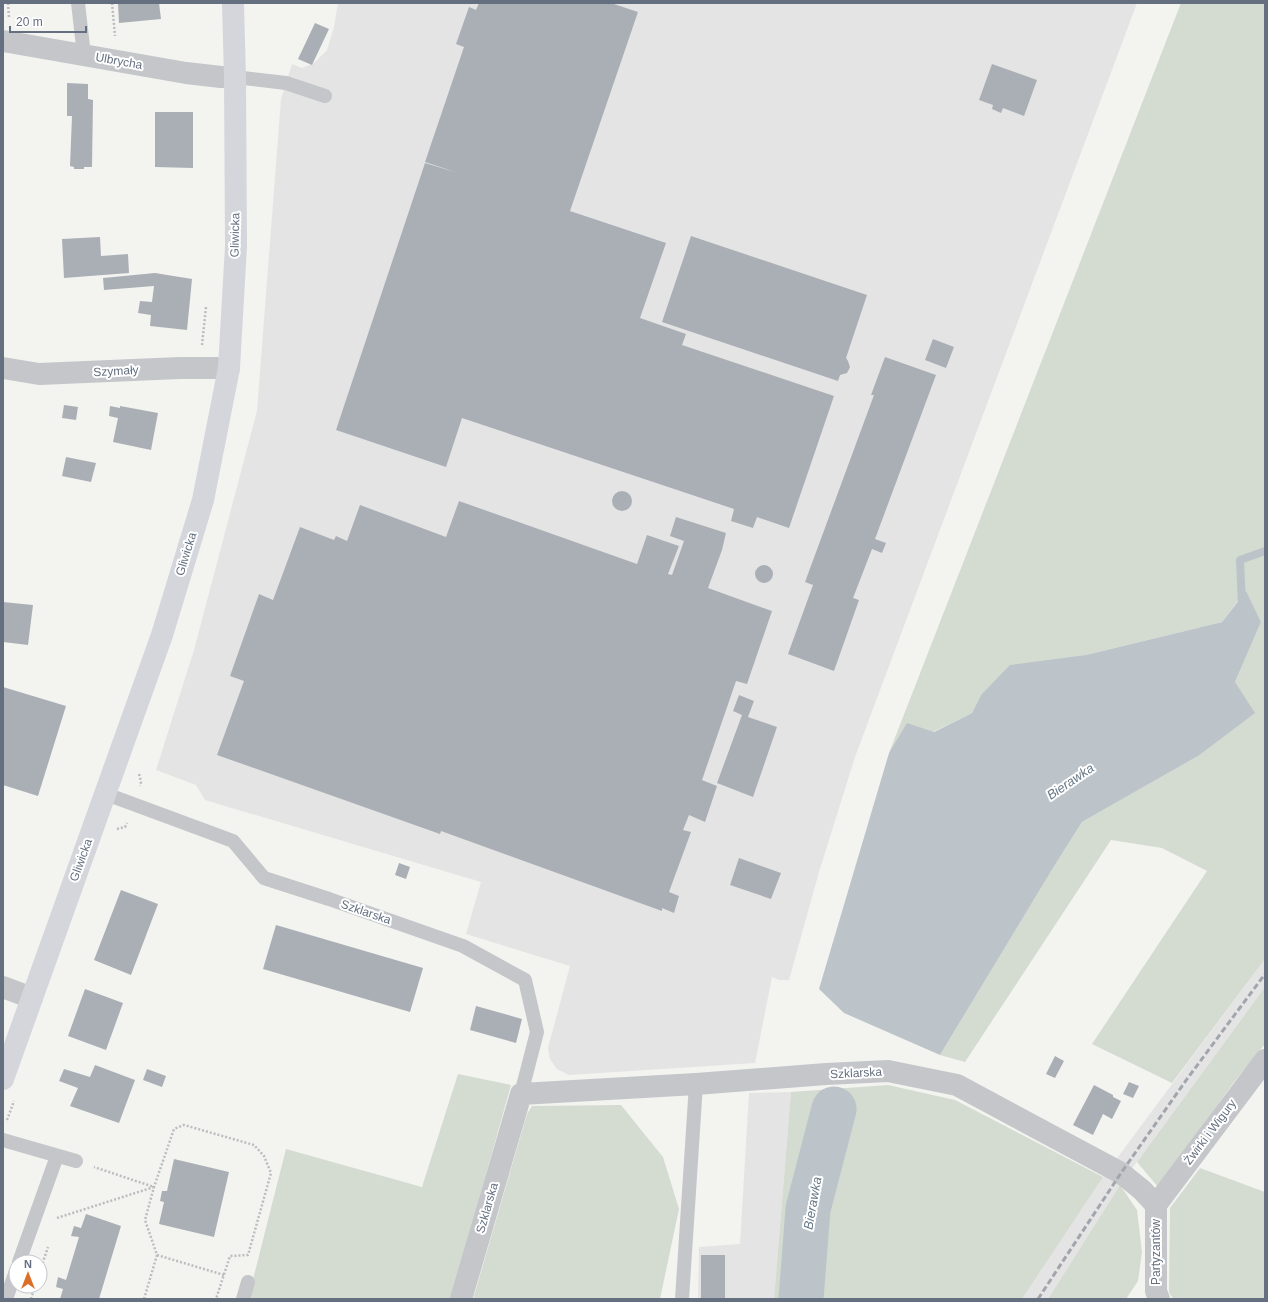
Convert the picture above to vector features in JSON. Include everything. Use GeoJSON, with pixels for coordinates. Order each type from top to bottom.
{"type":"FeatureCollection","features":[{"type":"Feature","properties":{"kind":"main road","name":"Gliwicka"},"geometry":{"type":"LineString","coordinates":[[3,1079],[162,635],[203,500],[228,368],[236,246],[233,3]]}},
{"type":"Feature","properties":{"kind":"street","name":"Ulbrycha"},"geometry":{"type":"LineString","coordinates":[[3,41],[186,74],[235,77]]}},
{"type":"Feature","properties":{"kind":"street","name":"Szymały"},"geometry":{"type":"LineString","coordinates":[[3,368],[39,374],[180,368],[228,368]]}},
{"type":"Feature","properties":{"kind":"street"},"geometry":{"type":"LineString","coordinates":[[3,987],[32,998]]}},
{"type":"Feature","properties":{"kind":"street","name":"Żwirki i Wigury"},"geometry":{"type":"LineString","coordinates":[[1156,1205],[1265,1060]]}},
{"type":"Feature","properties":{"kind":"street","name":"Szklarska"},"geometry":{"type":"LineString","coordinates":[[461,1299],[521,1094],[888,1071],[957,1085],[1121,1172],[1142,1190],[1156,1205]]}},
{"type":"Feature","properties":{"kind":"street","name":"Partyzantów"},"geometry":{"type":"LineString","coordinates":[[1154,1296],[1156,1205]]}},
{"type":"Feature","properties":{"kind":"lane"},"geometry":{"type":"LineString","coordinates":[[78,3],[84,55]]}},
{"type":"Feature","properties":{"kind":"lane"},"geometry":{"type":"LineString","coordinates":[[235,77],[286,83],[325,96]]}},
{"type":"Feature","properties":{"kind":"lane","name":"Szklarska"},"geometry":{"type":"LineString","coordinates":[[106,794],[233,841],[264,878],[463,946],[525,980],[537,1032],[521,1094]]}},
{"type":"Feature","properties":{"kind":"lane"},"geometry":{"type":"LineString","coordinates":[[682,1299],[696,1084]]}},
{"type":"Feature","properties":{"kind":"lane"},"geometry":{"type":"LineString","coordinates":[[3,1140],[76,1161]]}},
{"type":"Feature","properties":{"kind":"lane"},"geometry":{"type":"LineString","coordinates":[[22,1254],[57,1156]]}},
{"type":"Feature","properties":{"kind":"lane"},"geometry":{"type":"LineString","coordinates":[[243,1299],[248,1282]]}},
{"type":"Feature","properties":{"kind":"path"},"geometry":{"type":"LineString","coordinates":[[112,3],[117,61]]}},
{"type":"Feature","properties":{"kind":"path"},"geometry":{"type":"LineString","coordinates":[[144,1299],[157,1255],[145,1220],[154,1187],[174,1129],[184,1125],[254,1145],[264,1156],[271,1173],[248,1255],[230,1256],[216,1299]]}},
{"type":"Feature","properties":{"kind":"path"},"geometry":{"type":"LineString","coordinates":[[76,1161],[154,1187]]}},
{"type":"Feature","properties":{"kind":"path"},"geometry":{"type":"LineString","coordinates":[[60,1211],[57,1218],[154,1187]]}},
{"type":"Feature","properties":{"kind":"path"},"geometry":{"type":"LineString","coordinates":[[157,1255],[224,1275]]}},
{"type":"Feature","properties":{"kind":"shaded area"},"geometry":{"type":"Polygon","coordinates":[[[338,3],[1137,3],[855,757],[819,872],[789,980],[779,980],[772,977],[755,1063],[569,1075],[557,1069],[550,1059],[548,1048],[570,966],[466,934],[481,882],[205,800],[196,785],[156,770],[194,650],[257,411],[281,99],[292,64],[302,68],[314,63],[327,50],[334,27],[338,3]]]}},
{"type":"Feature","properties":{"kind":"shaded area"},"geometry":{"type":"Polygon","coordinates":[[[1181,3],[1265,3],[1265,959],[1172,1083],[1092,1044],[1207,871],[1162,848],[1111,840],[965,1062],[940,1055],[1082,822],[1198,756],[1235,682],[1261,622],[1245,591],[1222,622],[1086,655],[1059,660],[981,695],[972,713],[889,753],[1181,3]]]}},
{"type":"Feature","properties":{"kind":"shaded area"},"geometry":{"type":"Polygon","coordinates":[[[1265,959],[1265,987],[1120,1185],[1048,1299],[1022,1299],[1103,1177],[1265,959]]]}},
{"type":"Feature","properties":{"kind":"shaded area"},"geometry":{"type":"Polygon","coordinates":[[[1265,987],[1265,1044],[1234,1082],[1158,1187],[1137,1162],[1265,987]]]}},
{"type":"Feature","properties":{"kind":"shaded area"},"geometry":{"type":"Polygon","coordinates":[[[458,1074],[511,1085],[451,1299],[248,1299],[286,1149],[422,1187],[458,1074]]]}},
{"type":"Feature","properties":{"kind":"shaded area"},"geometry":{"type":"Polygon","coordinates":[[[888,1085],[955,1100],[1103,1177],[1022,1299],[774,1299],[791,1092],[888,1085]]]}},
{"type":"Feature","properties":{"kind":"shaded area"},"geometry":{"type":"Polygon","coordinates":[[[791,1092],[774,1299],[698,1299],[699,1247],[740,1244],[749,1093],[791,1092]]]}},
{"type":"Feature","properties":{"kind":"shaded area"},"geometry":{"type":"Polygon","coordinates":[[[621,1105],[663,1157],[679,1209],[660,1299],[473,1299],[527,1114],[532,1106],[621,1105]]]}},
{"type":"Feature","properties":{"kind":"shaded area"},"geometry":{"type":"Polygon","coordinates":[[[1200,1168],[1265,1192],[1265,1299],[1173,1299],[1169,1292],[1170,1208],[1200,1168]]]}},
{"type":"Feature","properties":{"kind":"shaded area"},"geometry":{"type":"Polygon","coordinates":[[[1120,1185],[1137,1210],[1142,1252],[1138,1281],[1126,1299],[1048,1299],[1120,1185]]]}},
{"type":"Feature","properties":{"kind":"water"},"geometry":{"type":"Polygon","coordinates":[[[1246,591],[1261,622],[1235,682],[1255,713],[1198,756],[1082,822],[940,1055],[844,1013],[819,989],[889,753],[907,723],[934,732],[972,713],[981,695],[1010,665],[1086,655],[1222,622],[1246,591]]]}},
{"type":"Feature","properties":{"kind":"building"},"geometry":{"type":"Polygon","coordinates":[[[118,3],[159,3],[161,19],[119,23],[118,3]]]}},
{"type":"Feature","properties":{"kind":"building"},"geometry":{"type":"Polygon","coordinates":[[[479,3],[611,3],[638,12],[570,211],[666,243],[640,318],[686,334],[682,345],[834,396],[789,528],[757,517],[753,528],[731,521],[734,509],[462,418],[446,467],[336,430],[425,163],[458,173],[425,162],[464,47],[456,44],[469,7],[476,10],[479,3]]]}},
{"type":"Feature","properties":{"kind":"building"},"geometry":{"type":"Polygon","coordinates":[[[315,23],[329,29],[312,65],[298,59],[315,23]]]}},
{"type":"Feature","properties":{"kind":"building"},"geometry":{"type":"Polygon","coordinates":[[[992,64],[1037,80],[1024,116],[1003,108],[1001,113],[992,109],[993,105],[979,100],[992,64]]]}},
{"type":"Feature","properties":{"kind":"building"},"geometry":{"type":"Polygon","coordinates":[[[67,83],[88,84],[88,99],[93,100],[92,167],[84,167],[84,169],[74,169],[74,167],[70,166],[72,116],[67,116],[67,83]]]}},
{"type":"Feature","properties":{"kind":"building"},"geometry":{"type":"Polygon","coordinates":[[[155,112],[193,112],[193,168],[155,167],[155,112]]]}},
{"type":"Feature","properties":{"kind":"building"},"geometry":{"type":"Polygon","coordinates":[[[691,236],[867,295],[846,358],[850,367],[847,373],[840,375],[838,381],[662,322],[691,236]]]}},
{"type":"Feature","properties":{"kind":"building"},"geometry":{"type":"Polygon","coordinates":[[[100,237],[101,256],[128,254],[129,273],[64,278],[62,239],[100,237]]]}},
{"type":"Feature","properties":{"kind":"building"},"geometry":{"type":"Polygon","coordinates":[[[155,273],[192,279],[187,330],[150,326],[151,315],[138,313],[140,301],[152,302],[154,286],[104,290],[103,278],[155,273]]]}},
{"type":"Feature","properties":{"kind":"building"},"geometry":{"type":"Polygon","coordinates":[[[933,339],[954,347],[946,368],[925,360],[933,339]]]}},
{"type":"Feature","properties":{"kind":"building"},"geometry":{"type":"Polygon","coordinates":[[[885,357],[936,375],[875,539],[886,543],[882,553],[872,549],[853,598],[859,600],[834,671],[788,654],[813,585],[805,582],[874,395],[871,395],[885,357]]]}},
{"type":"Feature","properties":{"kind":"building"},"geometry":{"type":"Polygon","coordinates":[[[64,405],[78,407],[76,420],[62,418],[64,405]]]}},
{"type":"Feature","properties":{"kind":"building"},"geometry":{"type":"Polygon","coordinates":[[[110,406],[120,408],[120,406],[158,413],[151,450],[113,442],[118,418],[109,416],[110,406]]]}},
{"type":"Feature","properties":{"kind":"building"},"geometry":{"type":"Polygon","coordinates":[[[66,457],[96,463],[91,482],[62,476],[66,457]]]}},
{"type":"Feature","properties":{"kind":"building"},"geometry":{"type":"Polygon","coordinates":[[[622,491],[629,494],[632,501],[629,508],[622,511],[615,508],[612,501],[615,494],[622,491]]]}},
{"type":"Feature","properties":{"kind":"building"},"geometry":{"type":"Polygon","coordinates":[[[459,501],[637,564],[647,535],[679,546],[668,574],[672,575],[684,541],[670,536],[676,517],[726,533],[722,550],[708,588],[772,611],[747,684],[736,681],[702,780],[717,786],[705,822],[689,815],[683,830],[691,832],[669,892],[679,896],[674,913],[662,908],[662,911],[441,831],[440,834],[217,755],[244,681],[230,676],[259,594],[273,600],[300,527],[334,540],[336,536],[347,541],[360,505],[446,537],[459,501]]]}},
{"type":"Feature","properties":{"kind":"building"},"geometry":{"type":"Polygon","coordinates":[[[760,565],[768,565],[773,570],[771,581],[768,583],[760,583],[755,578],[755,570],[760,565]]]}},
{"type":"Feature","properties":{"kind":"building"},"geometry":{"type":"Polygon","coordinates":[[[3,602],[33,605],[28,645],[3,642],[3,602]]]}},
{"type":"Feature","properties":{"kind":"building"},"geometry":{"type":"Polygon","coordinates":[[[3,687],[66,706],[38,796],[3,785],[3,687]]]}},
{"type":"Feature","properties":{"kind":"building"},"geometry":{"type":"Polygon","coordinates":[[[739,695],[754,701],[748,717],[777,727],[753,797],[717,783],[742,715],[733,711],[739,695]]]}},
{"type":"Feature","properties":{"kind":"building"},"geometry":{"type":"Polygon","coordinates":[[[739,858],[781,873],[771,899],[730,885],[739,858]]]}},
{"type":"Feature","properties":{"kind":"building"},"geometry":{"type":"Polygon","coordinates":[[[399,863],[410,867],[406,879],[395,875],[399,863]]]}},
{"type":"Feature","properties":{"kind":"building"},"geometry":{"type":"Polygon","coordinates":[[[121,890],[158,904],[131,975],[94,960],[121,890]]]}},
{"type":"Feature","properties":{"kind":"building"},"geometry":{"type":"Polygon","coordinates":[[[276,925],[423,968],[410,1012],[263,969],[276,925]]]}},
{"type":"Feature","properties":{"kind":"building"},"geometry":{"type":"Polygon","coordinates":[[[85,989],[123,1003],[106,1050],[68,1036],[85,989]]]}},
{"type":"Feature","properties":{"kind":"building"},"geometry":{"type":"Polygon","coordinates":[[[476,1006],[522,1019],[516,1043],[470,1030],[476,1006]]]}},
{"type":"Feature","properties":{"kind":"building"},"geometry":{"type":"Polygon","coordinates":[[[1055,1056],[1064,1061],[1055,1078],[1046,1074],[1055,1056]]]}},
{"type":"Feature","properties":{"kind":"building"},"geometry":{"type":"Polygon","coordinates":[[[95,1065],[135,1080],[119,1123],[70,1106],[78,1088],[59,1081],[64,1069],[90,1077],[95,1065]]]}},
{"type":"Feature","properties":{"kind":"building"},"geometry":{"type":"Polygon","coordinates":[[[147,1069],[166,1076],[162,1087],[143,1080],[147,1069]]]}},
{"type":"Feature","properties":{"kind":"building"},"geometry":{"type":"Polygon","coordinates":[[[1129,1082],[1139,1086],[1133,1098],[1123,1094],[1129,1082]]]}},
{"type":"Feature","properties":{"kind":"building"},"geometry":{"type":"Polygon","coordinates":[[[1094,1085],[1121,1101],[1112,1119],[1103,1114],[1093,1135],[1073,1125],[1094,1085]]]}},
{"type":"Feature","properties":{"kind":"building"},"geometry":{"type":"Polygon","coordinates":[[[174,1159],[229,1172],[214,1237],[159,1224],[164,1202],[160,1201],[162,1191],[167,1191],[174,1159]]]}},
{"type":"Feature","properties":{"kind":"building"},"geometry":{"type":"Polygon","coordinates":[[[86,1214],[121,1226],[99,1299],[60,1299],[63,1289],[56,1287],[58,1277],[66,1280],[79,1237],[71,1236],[74,1226],[81,1228],[86,1214]]]}},
{"type":"Feature","properties":{"kind":"building"},"geometry":{"type":"Polygon","coordinates":[[[701,1255],[725,1255],[725,1299],[701,1299],[701,1255]]]}},
{"type":"Feature","properties":{"kind":"waterway","name":"Bierawka"},"geometry":{"type":"LineString","coordinates":[[1242,606],[1240,560],[1265,551]]}},
{"type":"Feature","properties":{"kind":"waterway","name":"Bierawka"},"geometry":{"type":"LineString","coordinates":[[801,1299],[808,1209],[834,1109]]}},
{"type":"Feature","properties":{"kind":"railway"},"geometry":{"type":"LineString","coordinates":[[1038,1299],[1121,1173],[1187,1079],[1265,974]]}}]}
